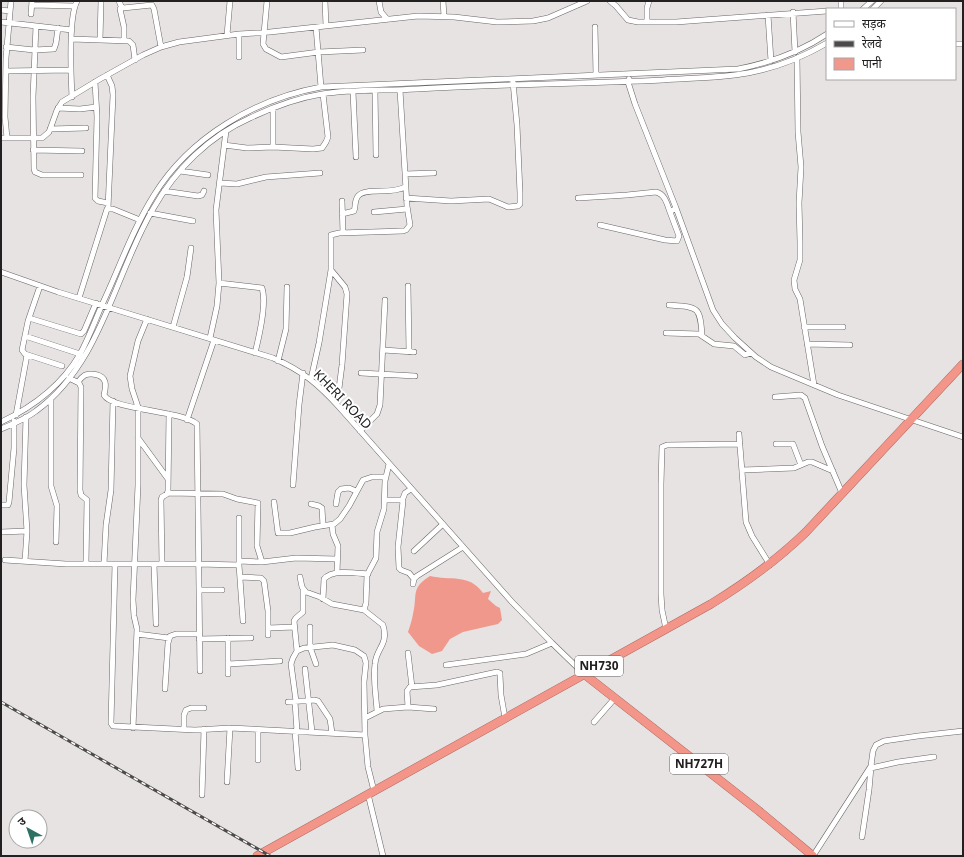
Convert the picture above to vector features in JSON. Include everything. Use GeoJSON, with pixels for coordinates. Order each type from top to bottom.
{"type":"FeatureCollection","features":[{"type":"Feature","properties":{"kind":"highway","name":"NH730"},"geometry":{"type":"LineString","coordinates":[[257,856],[711,604],[756,575],[770,565],[806,532],[963,364]]}},
{"type":"Feature","properties":{"kind":"highway","name":"NH727H"},"geometry":{"type":"LineString","coordinates":[[584,674],[754,807],[813,856]]}},
{"type":"Feature","properties":{"kind":"street"},"geometry":{"type":"LineString","coordinates":[[11,1],[10,23],[6,47],[4,138],[42,138],[50,129],[58,108],[62,102],[107,75],[162,47],[191,40],[418,16],[444,16],[497,22],[533,21],[548,18],[587,1]]}},
{"type":"Feature","properties":{"kind":"street"},"geometry":{"type":"LineString","coordinates":[[100,40],[101,1]]}},
{"type":"Feature","properties":{"kind":"street"},"geometry":{"type":"LineString","coordinates":[[119,1],[123,8],[154,4],[162,47]]}},
{"type":"Feature","properties":{"kind":"street"},"geometry":{"type":"LineString","coordinates":[[227,35],[230,1]]}},
{"type":"Feature","properties":{"kind":"street"},"geometry":{"type":"LineString","coordinates":[[267,1],[262,41],[264,46],[278,56],[363,50]]}},
{"type":"Feature","properties":{"kind":"street"},"geometry":{"type":"LineString","coordinates":[[325,1],[326,26]]}},
{"type":"Feature","properties":{"kind":"street"},"geometry":{"type":"LineString","coordinates":[[379,1],[381,12],[386,19]]}},
{"type":"Feature","properties":{"kind":"street"},"geometry":{"type":"LineString","coordinates":[[443,1],[444,16]]}},
{"type":"Feature","properties":{"kind":"street"},"geometry":{"type":"LineString","coordinates":[[611,1],[628,20],[638,22],[676,22],[793,12],[826,11]]}},
{"type":"Feature","properties":{"kind":"street"},"geometry":{"type":"LineString","coordinates":[[647,22],[646,8],[648,1]]}},
{"type":"Feature","properties":{"kind":"street"},"geometry":{"type":"LineString","coordinates":[[864,8],[872,1]]}},
{"type":"Feature","properties":{"kind":"street"},"geometry":{"type":"LineString","coordinates":[[31,14],[32,3],[76,4],[72,30],[72,97]]}},
{"type":"Feature","properties":{"kind":"street"},"geometry":{"type":"LineString","coordinates":[[120,9],[124,27],[124,41]]}},
{"type":"Feature","properties":{"kind":"street"},"geometry":{"type":"LineString","coordinates":[[1,10],[10,11]]}},
{"type":"Feature","properties":{"kind":"street"},"geometry":{"type":"LineString","coordinates":[[793,12],[795,52]]}},
{"type":"Feature","properties":{"kind":"street"},"geometry":{"type":"LineString","coordinates":[[768,15],[771,60]]}},
{"type":"Feature","properties":{"kind":"street"},"geometry":{"type":"LineString","coordinates":[[1,22],[72,30]]}},
{"type":"Feature","properties":{"kind":"street"},"geometry":{"type":"LineString","coordinates":[[36,26],[33,71],[34,169],[38,174],[81,175]]}},
{"type":"Feature","properties":{"kind":"street"},"geometry":{"type":"LineString","coordinates":[[316,27],[321,87]]}},
{"type":"Feature","properties":{"kind":"street"},"geometry":{"type":"LineString","coordinates":[[595,27],[596,75]]}},
{"type":"Feature","properties":{"kind":"street"},"geometry":{"type":"LineString","coordinates":[[6,47],[52,50],[55,48],[58,28]]}},
{"type":"Feature","properties":{"kind":"street"},"geometry":{"type":"LineString","coordinates":[[239,34],[239,57]]}},
{"type":"Feature","properties":{"kind":"street"},"geometry":{"type":"LineString","coordinates":[[1,429],[54,386],[68,371],[80,354],[150,213],[164,191],[194,156],[226,131],[246,119],[273,108],[323,94],[400,90],[596,75],[628,79],[749,67],[795,52],[826,35]]}},
{"type":"Feature","properties":{"kind":"street"},"geometry":{"type":"LineString","coordinates":[[72,39],[129,41],[134,45],[135,60]]}},
{"type":"Feature","properties":{"kind":"street"},"geometry":{"type":"LineString","coordinates":[[1,422],[26,417],[51,399],[70,378],[85,356],[140,220],[155,194],[172,171],[189,152],[207,137],[233,120],[261,105],[288,95],[321,87],[734,75],[768,68],[797,58],[826,44]]}},
{"type":"Feature","properties":{"kind":"street"},"geometry":{"type":"LineString","coordinates":[[797,58],[798,132],[801,166],[799,203],[800,260],[794,280],[795,289],[800,299],[814,385]]}},
{"type":"Feature","properties":{"kind":"street"},"geometry":{"type":"LineString","coordinates":[[6,70],[71,70]]}},
{"type":"Feature","properties":{"kind":"street"},"geometry":{"type":"LineString","coordinates":[[79,298],[108,205],[113,96],[112,86],[107,75]]}},
{"type":"Feature","properties":{"kind":"street"},"geometry":{"type":"LineString","coordinates":[[628,79],[637,110],[673,210],[715,315],[731,334],[750,354],[771,366],[814,385],[908,422],[963,437]]}},
{"type":"Feature","properties":{"kind":"street"},"geometry":{"type":"LineString","coordinates":[[406,198],[450,201],[489,199],[508,207],[518,206],[520,193],[517,125],[513,81]]}},
{"type":"Feature","properties":{"kind":"street"},"geometry":{"type":"LineString","coordinates":[[96,82],[95,198],[98,201],[140,220]]}},
{"type":"Feature","properties":{"kind":"street"},"geometry":{"type":"LineString","coordinates":[[311,379],[319,343],[331,270],[331,236],[335,233],[394,232],[406,230],[410,223],[407,209],[404,174],[400,90]]}},
{"type":"Feature","properties":{"kind":"street"},"geometry":{"type":"LineString","coordinates":[[375,91],[376,155]]}},
{"type":"Feature","properties":{"kind":"street"},"geometry":{"type":"LineString","coordinates":[[353,92],[356,157]]}},
{"type":"Feature","properties":{"kind":"street"},"geometry":{"type":"LineString","coordinates":[[224,145],[247,148],[273,147],[318,149],[324,146],[328,137],[323,94]]}},
{"type":"Feature","properties":{"kind":"street"},"geometry":{"type":"LineString","coordinates":[[58,108],[80,109],[96,107]]}},
{"type":"Feature","properties":{"kind":"street"},"geometry":{"type":"LineString","coordinates":[[273,108],[273,147]]}},
{"type":"Feature","properties":{"kind":"street"},"geometry":{"type":"LineString","coordinates":[[50,129],[86,128]]}},
{"type":"Feature","properties":{"kind":"street"},"geometry":{"type":"LineString","coordinates":[[187,420],[212,339],[217,306],[219,284],[216,223],[226,131]]}},
{"type":"Feature","properties":{"kind":"street"},"geometry":{"type":"LineString","coordinates":[[33,150],[82,151]]}},
{"type":"Feature","properties":{"kind":"street"},"geometry":{"type":"LineString","coordinates":[[180,171],[208,175]]}},
{"type":"Feature","properties":{"kind":"street"},"geometry":{"type":"LineString","coordinates":[[220,183],[237,184],[266,177],[320,173]]}},
{"type":"Feature","properties":{"kind":"street"},"geometry":{"type":"LineString","coordinates":[[404,174],[434,173]]}},
{"type":"Feature","properties":{"kind":"street"},"geometry":{"type":"LineString","coordinates":[[342,214],[354,211],[356,199],[364,192],[382,192],[398,190],[405,187]]}},
{"type":"Feature","properties":{"kind":"street"},"geometry":{"type":"LineString","coordinates":[[164,191],[198,196],[202,195],[204,191]]}},
{"type":"Feature","properties":{"kind":"street"},"geometry":{"type":"LineString","coordinates":[[578,198],[656,192],[660,193],[664,196],[673,210],[679,236],[677,242],[600,225]]}},
{"type":"Feature","properties":{"kind":"street"},"geometry":{"type":"LineString","coordinates":[[342,201],[342,233]]}},
{"type":"Feature","properties":{"kind":"street"},"geometry":{"type":"LineString","coordinates":[[374,212],[407,209]]}},
{"type":"Feature","properties":{"kind":"street"},"geometry":{"type":"LineString","coordinates":[[150,213],[193,221]]}},
{"type":"Feature","properties":{"kind":"street"},"geometry":{"type":"LineString","coordinates":[[173,327],[187,277],[191,248]]}},
{"type":"Feature","properties":{"kind":"street"},"geometry":{"type":"LineString","coordinates":[[331,270],[345,287],[347,294],[342,365],[337,404]]}},
{"type":"Feature","properties":{"kind":"street","name":"KHERI ROAD"},"geometry":{"type":"LineString","coordinates":[[1,272],[40,286],[255,353],[278,361],[303,373],[337,404],[512,602],[584,674]]}},
{"type":"Feature","properties":{"kind":"street"},"geometry":{"type":"LineString","coordinates":[[219,284],[260,288],[263,290],[261,321],[255,353]]}},
{"type":"Feature","properties":{"kind":"street"},"geometry":{"type":"LineString","coordinates":[[40,286],[29,318],[22,350],[28,355],[62,366]]}},
{"type":"Feature","properties":{"kind":"street"},"geometry":{"type":"LineString","coordinates":[[383,350],[411,352],[408,286]]}},
{"type":"Feature","properties":{"kind":"street"},"geometry":{"type":"LineString","coordinates":[[278,361],[286,329],[287,287]]}},
{"type":"Feature","properties":{"kind":"street"},"geometry":{"type":"LineString","coordinates":[[360,431],[379,410],[385,300]]}},
{"type":"Feature","properties":{"kind":"street"},"geometry":{"type":"LineString","coordinates":[[669,305],[687,306],[697,310],[700,316],[702,335]]}},
{"type":"Feature","properties":{"kind":"street"},"geometry":{"type":"LineString","coordinates":[[29,318],[81,334],[104,306]]}},
{"type":"Feature","properties":{"kind":"street"},"geometry":{"type":"LineString","coordinates":[[133,728],[137,634],[133,611],[138,485],[138,407],[132,389],[130,376],[138,341],[147,319]]}},
{"type":"Feature","properties":{"kind":"street"},"geometry":{"type":"LineString","coordinates":[[804,328],[843,327]]}},
{"type":"Feature","properties":{"kind":"street"},"geometry":{"type":"LineString","coordinates":[[666,333],[702,335],[714,344],[732,345],[745,355],[750,354]]}},
{"type":"Feature","properties":{"kind":"street"},"geometry":{"type":"LineString","coordinates":[[25,336],[80,354]]}},
{"type":"Feature","properties":{"kind":"street"},"geometry":{"type":"LineString","coordinates":[[807,344],[850,345]]}},
{"type":"Feature","properties":{"kind":"street"},"geometry":{"type":"LineString","coordinates":[[1,505],[8,505],[9,502],[14,448],[14,419],[28,355]]}},
{"type":"Feature","properties":{"kind":"street"},"geometry":{"type":"LineString","coordinates":[[293,485],[303,373]]}},
{"type":"Feature","properties":{"kind":"street"},"geometry":{"type":"LineString","coordinates":[[361,373],[415,376]]}},
{"type":"Feature","properties":{"kind":"street"},"geometry":{"type":"LineString","coordinates":[[78,382],[83,377],[90,374],[102,377],[105,383],[105,397],[113,401],[195,422],[198,427],[197,494],[200,671]]}},
{"type":"Feature","properties":{"kind":"street"},"geometry":{"type":"LineString","coordinates":[[70,378],[78,382],[81,387],[80,490],[81,494],[87,500],[86,564]]}},
{"type":"Feature","properties":{"kind":"street"},"geometry":{"type":"LineString","coordinates":[[775,397],[801,395],[805,398],[842,493]]}},
{"type":"Feature","properties":{"kind":"street"},"geometry":{"type":"LineString","coordinates":[[51,399],[51,486],[57,506],[56,542]]}},
{"type":"Feature","properties":{"kind":"street"},"geometry":{"type":"LineString","coordinates":[[104,564],[106,525],[111,490],[111,425],[113,401]]}},
{"type":"Feature","properties":{"kind":"street"},"geometry":{"type":"LineString","coordinates":[[168,414],[168,493]]}},
{"type":"Feature","properties":{"kind":"street"},"geometry":{"type":"LineString","coordinates":[[25,561],[27,531],[24,485],[26,417]]}},
{"type":"Feature","properties":{"kind":"street"},"geometry":{"type":"LineString","coordinates":[[739,434],[745,514],[748,529],[770,565]]}},
{"type":"Feature","properties":{"kind":"street"},"geometry":{"type":"LineString","coordinates":[[138,438],[168,480]]}},
{"type":"Feature","properties":{"kind":"street"},"geometry":{"type":"LineString","coordinates":[[666,629],[662,610],[661,594],[662,447],[667,445],[740,444]]}},
{"type":"Feature","properties":{"kind":"street"},"geometry":{"type":"LineString","coordinates":[[776,444],[793,444],[800,465]]}},
{"type":"Feature","properties":{"kind":"street"},"geometry":{"type":"LineString","coordinates":[[742,470],[789,469],[812,462],[833,471]]}},
{"type":"Feature","properties":{"kind":"street"},"geometry":{"type":"LineString","coordinates":[[364,610],[366,603],[368,574],[375,562],[377,532],[384,509],[386,477],[389,464]]}},
{"type":"Feature","properties":{"kind":"street"},"geometry":{"type":"LineString","coordinates":[[274,502],[278,533],[290,533],[332,525],[340,519],[361,482],[366,478],[386,477]]}},
{"type":"Feature","properties":{"kind":"street"},"geometry":{"type":"LineString","coordinates":[[336,504],[338,492],[341,489],[349,488],[356,491]]}},
{"type":"Feature","properties":{"kind":"street"},"geometry":{"type":"LineString","coordinates":[[411,489],[405,493],[402,501],[403,505],[398,547],[399,568],[409,573],[413,581],[463,547]]}},
{"type":"Feature","properties":{"kind":"street"},"geometry":{"type":"LineString","coordinates":[[162,564],[161,500],[162,497],[168,493],[223,494],[240,500],[258,503],[257,546],[262,562]]}},
{"type":"Feature","properties":{"kind":"street"},"geometry":{"type":"LineString","coordinates":[[385,500],[402,501]]}},
{"type":"Feature","properties":{"kind":"street"},"geometry":{"type":"LineString","coordinates":[[311,504],[322,508],[323,526]]}},
{"type":"Feature","properties":{"kind":"street"},"geometry":{"type":"LineString","coordinates":[[239,518],[239,563],[243,621]]}},
{"type":"Feature","properties":{"kind":"street"},"geometry":{"type":"LineString","coordinates":[[414,551],[443,524]]}},
{"type":"Feature","properties":{"kind":"street"},"geometry":{"type":"LineString","coordinates":[[332,525],[332,534],[338,544],[336,573]]}},
{"type":"Feature","properties":{"kind":"street"},"geometry":{"type":"LineString","coordinates":[[1,532],[27,531]]}},
{"type":"Feature","properties":{"kind":"street"},"geometry":{"type":"LineString","coordinates":[[5,560],[86,564],[198,564],[262,562],[296,558],[337,558]]}},
{"type":"Feature","properties":{"kind":"street"},"geometry":{"type":"LineString","coordinates":[[115,564],[111,723],[113,726],[184,729],[230,728],[365,735]]}},
{"type":"Feature","properties":{"kind":"street"},"geometry":{"type":"LineString","coordinates":[[154,564],[156,624]]}},
{"type":"Feature","properties":{"kind":"street"},"geometry":{"type":"LineString","coordinates":[[323,599],[324,578],[336,573],[368,574]]}},
{"type":"Feature","properties":{"kind":"street"},"geometry":{"type":"LineString","coordinates":[[240,577],[260,578],[264,581],[268,611],[268,635]]}},
{"type":"Feature","properties":{"kind":"street"},"geometry":{"type":"LineString","coordinates":[[298,768],[295,702],[291,664],[297,650],[294,627],[295,619],[303,612],[303,590],[300,577]]}},
{"type":"Feature","properties":{"kind":"street"},"geometry":{"type":"LineString","coordinates":[[199,590],[222,590]]}},
{"type":"Feature","properties":{"kind":"street"},"geometry":{"type":"LineString","coordinates":[[303,590],[336,605],[364,610],[381,623],[384,630],[384,644],[377,655],[374,665],[377,711]]}},
{"type":"Feature","properties":{"kind":"street"},"geometry":{"type":"LineString","coordinates":[[268,628],[294,627]]}},
{"type":"Feature","properties":{"kind":"street"},"geometry":{"type":"LineString","coordinates":[[310,627],[310,647],[316,664]]}},
{"type":"Feature","properties":{"kind":"street"},"geometry":{"type":"LineString","coordinates":[[137,634],[169,638],[172,635],[251,638]]}},
{"type":"Feature","properties":{"kind":"street"},"geometry":{"type":"LineString","coordinates":[[165,689],[169,638]]}},
{"type":"Feature","properties":{"kind":"street"},"geometry":{"type":"LineString","coordinates":[[228,638],[228,674]]}},
{"type":"Feature","properties":{"kind":"street"},"geometry":{"type":"LineString","coordinates":[[446,665],[526,654],[552,643]]}},
{"type":"Feature","properties":{"kind":"street"},"geometry":{"type":"LineString","coordinates":[[297,650],[333,645],[355,650],[364,656],[366,663],[364,682],[365,735],[371,793],[383,856]]}},
{"type":"Feature","properties":{"kind":"street"},"geometry":{"type":"LineString","coordinates":[[408,653],[412,687]]}},
{"type":"Feature","properties":{"kind":"street"},"geometry":{"type":"LineString","coordinates":[[228,664],[280,661]]}},
{"type":"Feature","properties":{"kind":"street"},"geometry":{"type":"LineString","coordinates":[[305,669],[312,732]]}},
{"type":"Feature","properties":{"kind":"street"},"geometry":{"type":"LineString","coordinates":[[408,708],[408,688],[427,687],[487,673],[499,672],[505,718]]}},
{"type":"Feature","properties":{"kind":"street"},"geometry":{"type":"LineString","coordinates":[[594,722],[615,698]]}},
{"type":"Feature","properties":{"kind":"street"},"geometry":{"type":"LineString","coordinates":[[288,702],[318,701],[331,721],[332,733]]}},
{"type":"Feature","properties":{"kind":"street"},"geometry":{"type":"LineString","coordinates":[[184,729],[184,715],[186,710],[191,708],[204,708]]}},
{"type":"Feature","properties":{"kind":"street"},"geometry":{"type":"LineString","coordinates":[[365,718],[383,709],[434,709]]}},
{"type":"Feature","properties":{"kind":"street"},"geometry":{"type":"LineString","coordinates":[[227,782],[230,728]]}},
{"type":"Feature","properties":{"kind":"street"},"geometry":{"type":"LineString","coordinates":[[202,795],[204,729]]}},
{"type":"Feature","properties":{"kind":"street"},"geometry":{"type":"LineString","coordinates":[[258,730],[258,760]]}},
{"type":"Feature","properties":{"kind":"street"},"geometry":{"type":"LineString","coordinates":[[862,838],[874,748],[879,743],[918,736],[963,731]]}},
{"type":"Feature","properties":{"kind":"street"},"geometry":{"type":"LineString","coordinates":[[813,856],[871,767],[934,757]]}},
{"type":"Feature","properties":{"kind":"water"},"geometry":{"type":"Polygon","coordinates":[[[430,576],[465,580],[478,587],[483,593],[491,591],[488,599],[500,608],[502,620],[498,624],[463,632],[450,639],[442,651],[432,654],[419,646],[408,632],[413,616],[417,588],[430,576]]]}},
{"type":"Feature","properties":{"kind":"railway"},"geometry":{"type":"LineString","coordinates":[[1,702],[270,856]]}}]}
